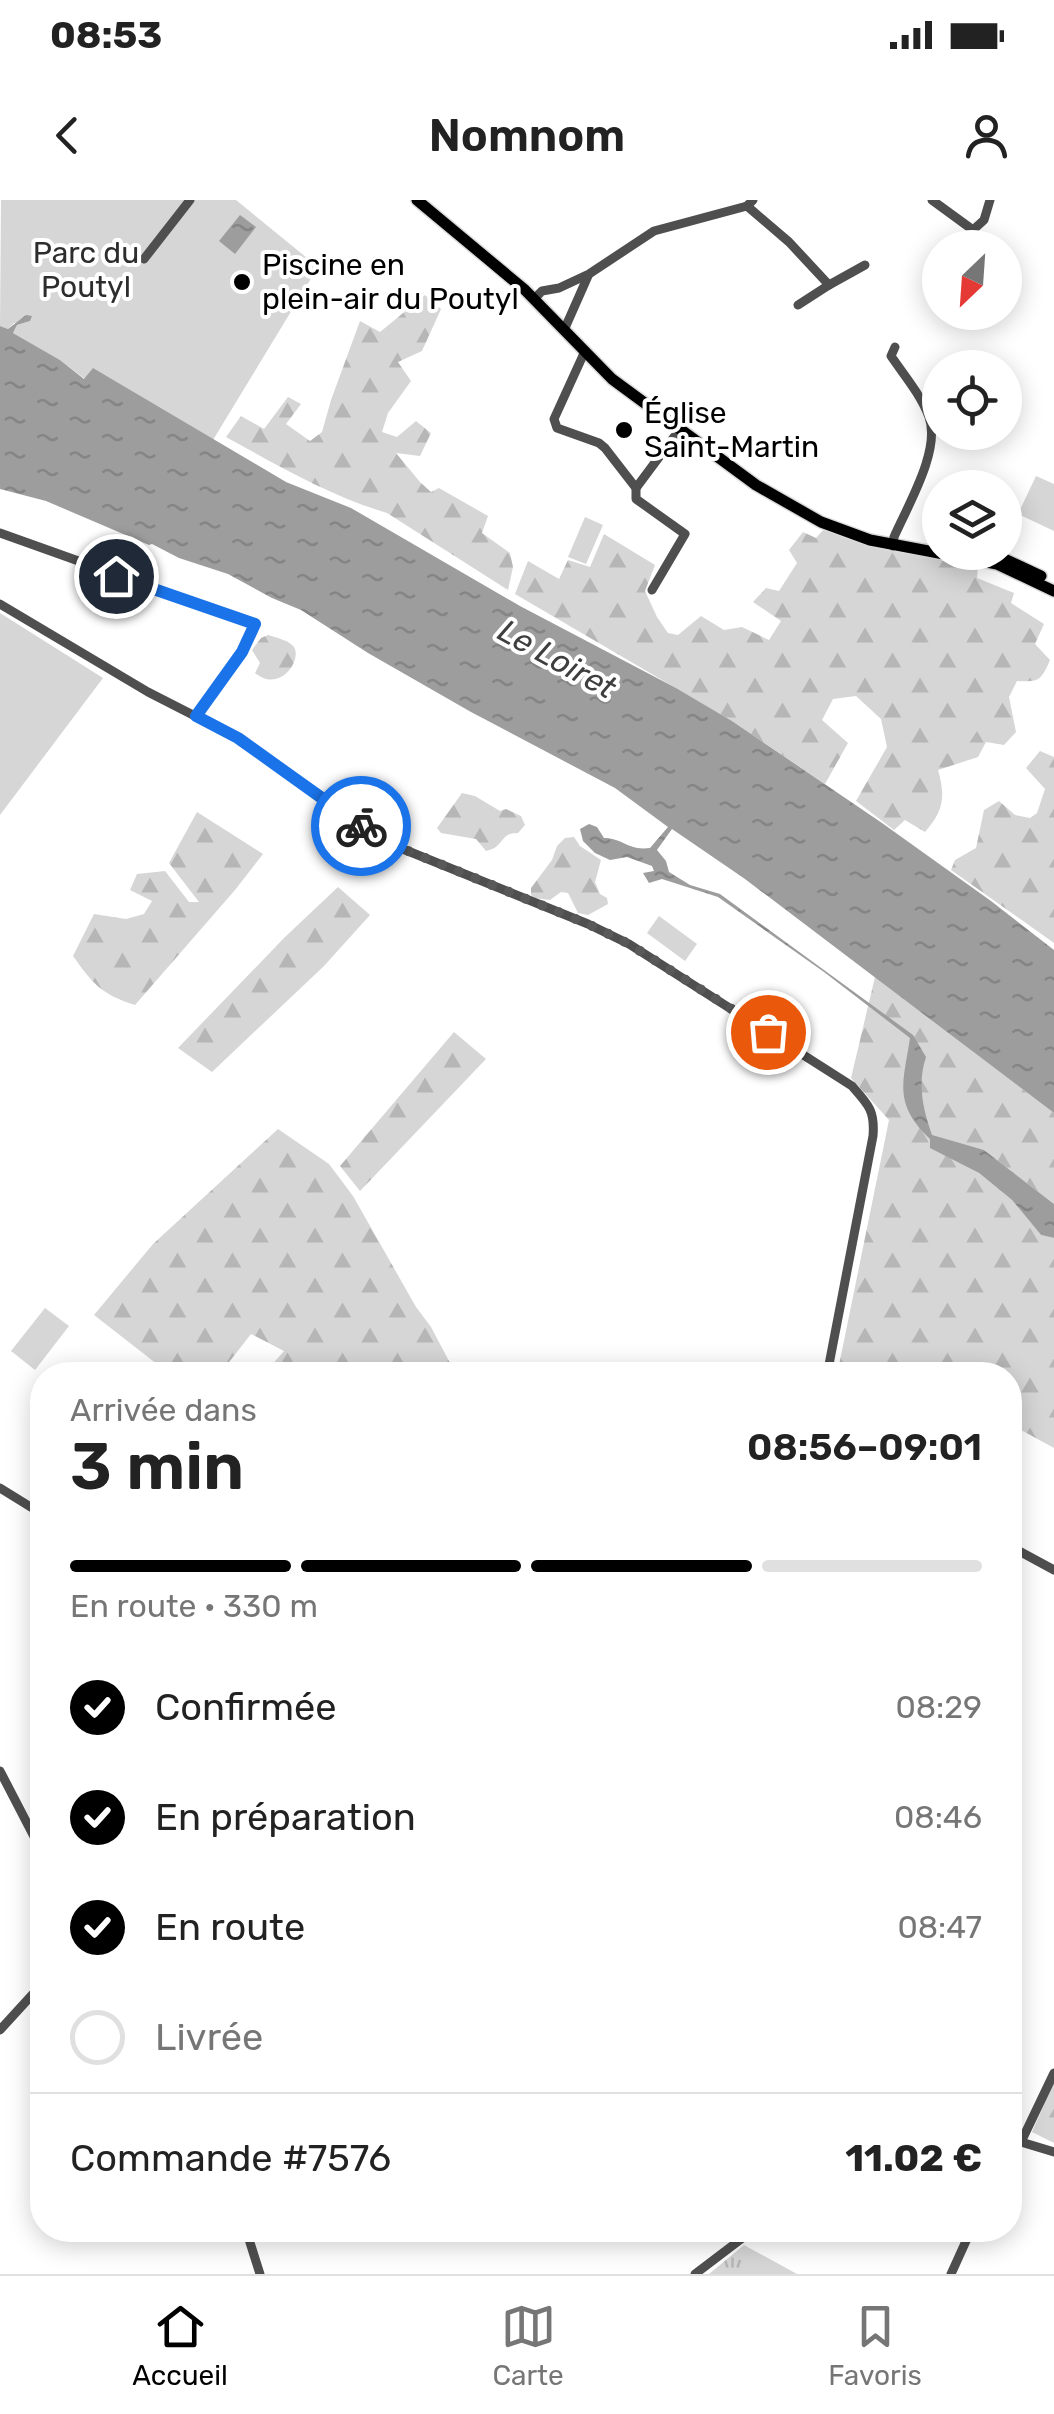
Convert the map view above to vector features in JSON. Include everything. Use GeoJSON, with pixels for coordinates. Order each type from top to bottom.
{"type":"FeatureCollection","features":[{"type":"Feature","properties":{"kind":"main road"},"geometry":{"type":"LineString","coordinates":[[416,200],[535,298],[612,378],[756,485],[820,522],[870,540],[922,547]]}},
{"type":"Feature","properties":{"kind":"main road"},"geometry":{"type":"LineString","coordinates":[[893,543],[997,564],[1054,591]]}},
{"type":"Feature","properties":{"kind":"main road"},"geometry":{"type":"LineString","coordinates":[[1022,568],[1054,583]]}},
{"type":"Feature","properties":{"kind":"street"},"geometry":{"type":"LineString","coordinates":[[144,259],[190,200]]}},
{"type":"Feature","properties":{"kind":"street"},"geometry":{"type":"LineString","coordinates":[[932,200],[973,230],[984,220],[990,200]]}},
{"type":"Feature","properties":{"kind":"street"},"geometry":{"type":"LineString","coordinates":[[535,298],[542,291],[559,288],[588,274],[654,231],[750,203],[829,285]]}},
{"type":"Feature","properties":{"kind":"street"},"geometry":{"type":"LineString","coordinates":[[798,305],[865,265]]}},
{"type":"Feature","properties":{"kind":"street"},"geometry":{"type":"LineString","coordinates":[[565,328],[588,274]]}},
{"type":"Feature","properties":{"kind":"street"},"geometry":{"type":"LineString","coordinates":[[893,543],[931,448],[932,432],[921,400],[891,356],[895,347]]}},
{"type":"Feature","properties":{"kind":"street"},"geometry":{"type":"LineString","coordinates":[[585,351],[554,419],[557,428],[599,443],[636,488]]}},
{"type":"Feature","properties":{"kind":"street"},"geometry":{"type":"LineString","coordinates":[[652,590],[684,534],[636,499],[636,488],[680,429]]}},
{"type":"Feature","properties":{"kind":"street"},"geometry":{"type":"LineString","coordinates":[[0,532],[255,624],[242,652],[196,716]]}},
{"type":"Feature","properties":{"kind":"street"},"geometry":{"type":"LineString","coordinates":[[0,604],[148,692],[251,747],[371,833],[629,944],[852,1086],[870,1106],[873,1136],[830,1362]]}},
{"type":"Feature","properties":{"kind":"street"},"geometry":{"type":"LineString","coordinates":[[0,1488],[30,1507]]}},
{"type":"Feature","properties":{"kind":"street"},"geometry":{"type":"LineString","coordinates":[[1022,1553],[1054,1570]]}},
{"type":"Feature","properties":{"kind":"street"},"geometry":{"type":"LineString","coordinates":[[0,1771],[30,1829]]}},
{"type":"Feature","properties":{"kind":"street"},"geometry":{"type":"LineString","coordinates":[[0,2030],[30,1997]]}},
{"type":"Feature","properties":{"kind":"street"},"geometry":{"type":"LineString","coordinates":[[1022,2131],[1054,2073]]}},
{"type":"Feature","properties":{"kind":"street"},"geometry":{"type":"LineString","coordinates":[[1022,2145],[1054,2152]]}},
{"type":"Feature","properties":{"kind":"street"},"geometry":{"type":"LineString","coordinates":[[250,2242],[260,2274]]}},
{"type":"Feature","properties":{"kind":"street"},"geometry":{"type":"LineString","coordinates":[[695,2274],[738,2242]]}},
{"type":"Feature","properties":{"kind":"street"},"geometry":{"type":"LineString","coordinates":[[951,2274],[966,2242]]}},
{"type":"Feature","properties":{"kind":"green space","name":"Parc du Poutyl"},"geometry":{"type":"Polygon","coordinates":[[[1,200],[236,200],[318,267],[213,440],[94,369],[85,379],[13,333],[17,325],[30,321],[14,323],[8,329],[0,326],[1,200]]]}},
{"type":"Feature","properties":{"kind":"green space"},"geometry":{"type":"Polygon","coordinates":[[[425,295],[441,309],[422,351],[398,362],[411,381],[388,413],[382,432],[397,437],[416,421],[431,433],[420,456],[396,453],[431,492],[439,488],[488,516],[482,533],[510,553],[513,567],[508,590],[387,513],[324,489],[226,437],[241,416],[264,429],[288,397],[301,404],[286,424],[310,441],[322,432],[360,321],[380,332],[425,295]]]}},
{"type":"Feature","properties":{"kind":"green space"},"geometry":{"type":"Polygon","coordinates":[[[1036,476],[1054,484],[1054,531],[1022,516],[1022,506],[1036,476]]]}},
{"type":"Feature","properties":{"kind":"green space"},"geometry":{"type":"Polygon","coordinates":[[[585,517],[603,525],[586,564],[568,557],[585,517]]]}},
{"type":"Feature","properties":{"kind":"green space"},"geometry":{"type":"Polygon","coordinates":[[[824,529],[874,547],[922,556],[922,570],[978,570],[977,578],[1014,593],[1011,603],[1044,624],[1035,644],[1050,660],[1047,667],[1038,679],[1017,681],[1009,697],[1016,732],[1004,745],[986,742],[978,757],[938,770],[941,804],[925,832],[905,820],[894,830],[856,801],[887,747],[881,719],[856,696],[833,699],[822,720],[848,743],[825,784],[732,721],[515,594],[528,561],[559,579],[568,560],[590,567],[604,534],[655,565],[645,591],[668,633],[678,635],[701,616],[724,630],[742,627],[769,640],[781,621],[753,602],[766,588],[779,591],[797,563],[789,550],[803,532],[816,538],[824,529]]]}},
{"type":"Feature","properties":{"kind":"green space"},"geometry":{"type":"Polygon","coordinates":[[[0,613],[103,678],[0,815],[0,613]]]}},
{"type":"Feature","properties":{"kind":"green space"},"geometry":{"type":"Polygon","coordinates":[[[268,635],[292,645],[296,657],[288,671],[274,679],[255,673],[260,663],[252,650],[268,635]]]}},
{"type":"Feature","properties":{"kind":"green space"},"geometry":{"type":"Polygon","coordinates":[[[964,710],[983,722],[958,760],[939,748],[964,710]]]}},
{"type":"Feature","properties":{"kind":"green space"},"geometry":{"type":"Polygon","coordinates":[[[1040,751],[1054,757],[1054,943],[951,870],[955,860],[976,848],[984,810],[999,801],[1015,815],[1030,818],[1037,813],[1045,789],[1026,768],[1040,751]]]}},
{"type":"Feature","properties":{"kind":"green space"},"geometry":{"type":"Polygon","coordinates":[[[462,793],[521,816],[525,825],[486,851],[476,839],[441,833],[437,828],[462,793]]]}},
{"type":"Feature","properties":{"kind":"green space"},"geometry":{"type":"Polygon","coordinates":[[[197,812],[263,854],[135,1005],[123,1001],[99,987],[73,956],[94,914],[126,919],[144,914],[152,901],[130,890],[137,874],[165,871],[189,902],[199,902],[169,863],[197,812]]]}},
{"type":"Feature","properties":{"kind":"green space"},"geometry":{"type":"Polygon","coordinates":[[[574,837],[601,860],[595,882],[608,904],[588,915],[578,913],[568,893],[561,892],[550,900],[531,895],[531,888],[552,860],[557,846],[565,838],[574,837]]]}},
{"type":"Feature","properties":{"kind":"green space"},"geometry":{"type":"Polygon","coordinates":[[[338,887],[370,915],[324,966],[212,1072],[178,1048],[284,938],[338,887]]]}},
{"type":"Feature","properties":{"kind":"green space"},"geometry":{"type":"Polygon","coordinates":[[[659,916],[697,944],[685,961],[647,933],[659,916]]]}},
{"type":"Feature","properties":{"kind":"green space"},"geometry":{"type":"Polygon","coordinates":[[[875,977],[1054,1113],[1054,1204],[984,1150],[930,1139],[930,1147],[979,1173],[1012,1200],[1041,1235],[1054,1238],[1054,1448],[1022,1431],[1022,1362],[840,1362],[889,1120],[851,1078],[875,977]]]}},
{"type":"Feature","properties":{"kind":"green space"},"geometry":{"type":"Polygon","coordinates":[[[454,1032],[486,1059],[360,1191],[340,1166],[454,1032]]]}},
{"type":"Feature","properties":{"kind":"green space"},"geometry":{"type":"Polygon","coordinates":[[[278,1129],[329,1164],[353,1196],[449,1362],[274,1362],[284,1351],[251,1334],[229,1362],[154,1362],[94,1315],[153,1244],[278,1129]]]}},
{"type":"Feature","properties":{"kind":"green space"},"geometry":{"type":"Polygon","coordinates":[[[45,1308],[69,1326],[41,1362],[30,1362],[30,1366],[11,1351],[45,1308]]]}},
{"type":"Feature","properties":{"kind":"green space"},"geometry":{"type":"Polygon","coordinates":[[[1054,2082],[1054,2143],[1032,2132],[1054,2082]]]}},
{"type":"Feature","properties":{"kind":"green space"},"geometry":{"type":"Polygon","coordinates":[[[744,2245],[797,2274],[709,2274],[744,2245]]]}},
{"type":"Feature","properties":{"kind":"water"},"geometry":{"type":"Polygon","coordinates":[[[240,215],[256,227],[235,254],[219,241],[240,215]]]}},
{"type":"Feature","properties":{"kind":"water","name":"Le Loiret"},"geometry":{"type":"Polygon","coordinates":[[[26,315],[32,316],[30,321],[17,325],[13,333],[84,379],[93,368],[286,482],[351,508],[520,606],[732,721],[882,823],[1054,950],[1054,1113],[745,879],[672,829],[657,850],[669,872],[690,885],[720,894],[913,1035],[926,1057],[922,1096],[932,1135],[984,1150],[1054,1204],[1054,1238],[1041,1235],[1012,1200],[979,1173],[930,1148],[930,1139],[910,1114],[904,1092],[910,1038],[718,897],[662,879],[649,883],[643,873],[654,871],[652,866],[627,857],[610,860],[583,841],[580,829],[589,824],[597,827],[604,838],[650,848],[668,827],[615,788],[471,712],[301,610],[228,574],[179,558],[46,501],[0,489],[0,326],[8,329],[26,315]]]}},
{"type":"Feature","properties":{"kind":"way so far"},"geometry":{"type":"LineString","coordinates":[[361,826],[403,849],[629,944],[768,1032]]}},
{"type":"Feature","properties":{"kind":"place","name":"Piscine en plein-air du Poutyl"},"geometry":{"type":"Point","coordinates":[242,282]}},
{"type":"Feature","properties":{"kind":"place","name":"Église Saint-Martin"},"geometry":{"type":"Point","coordinates":[624,430]}},
{"type":"Feature","properties":{"kind":"route"},"geometry":{"type":"LineString","coordinates":[[116,576],[255,624],[242,652],[196,716],[238,738],[361,826]]}}]}
